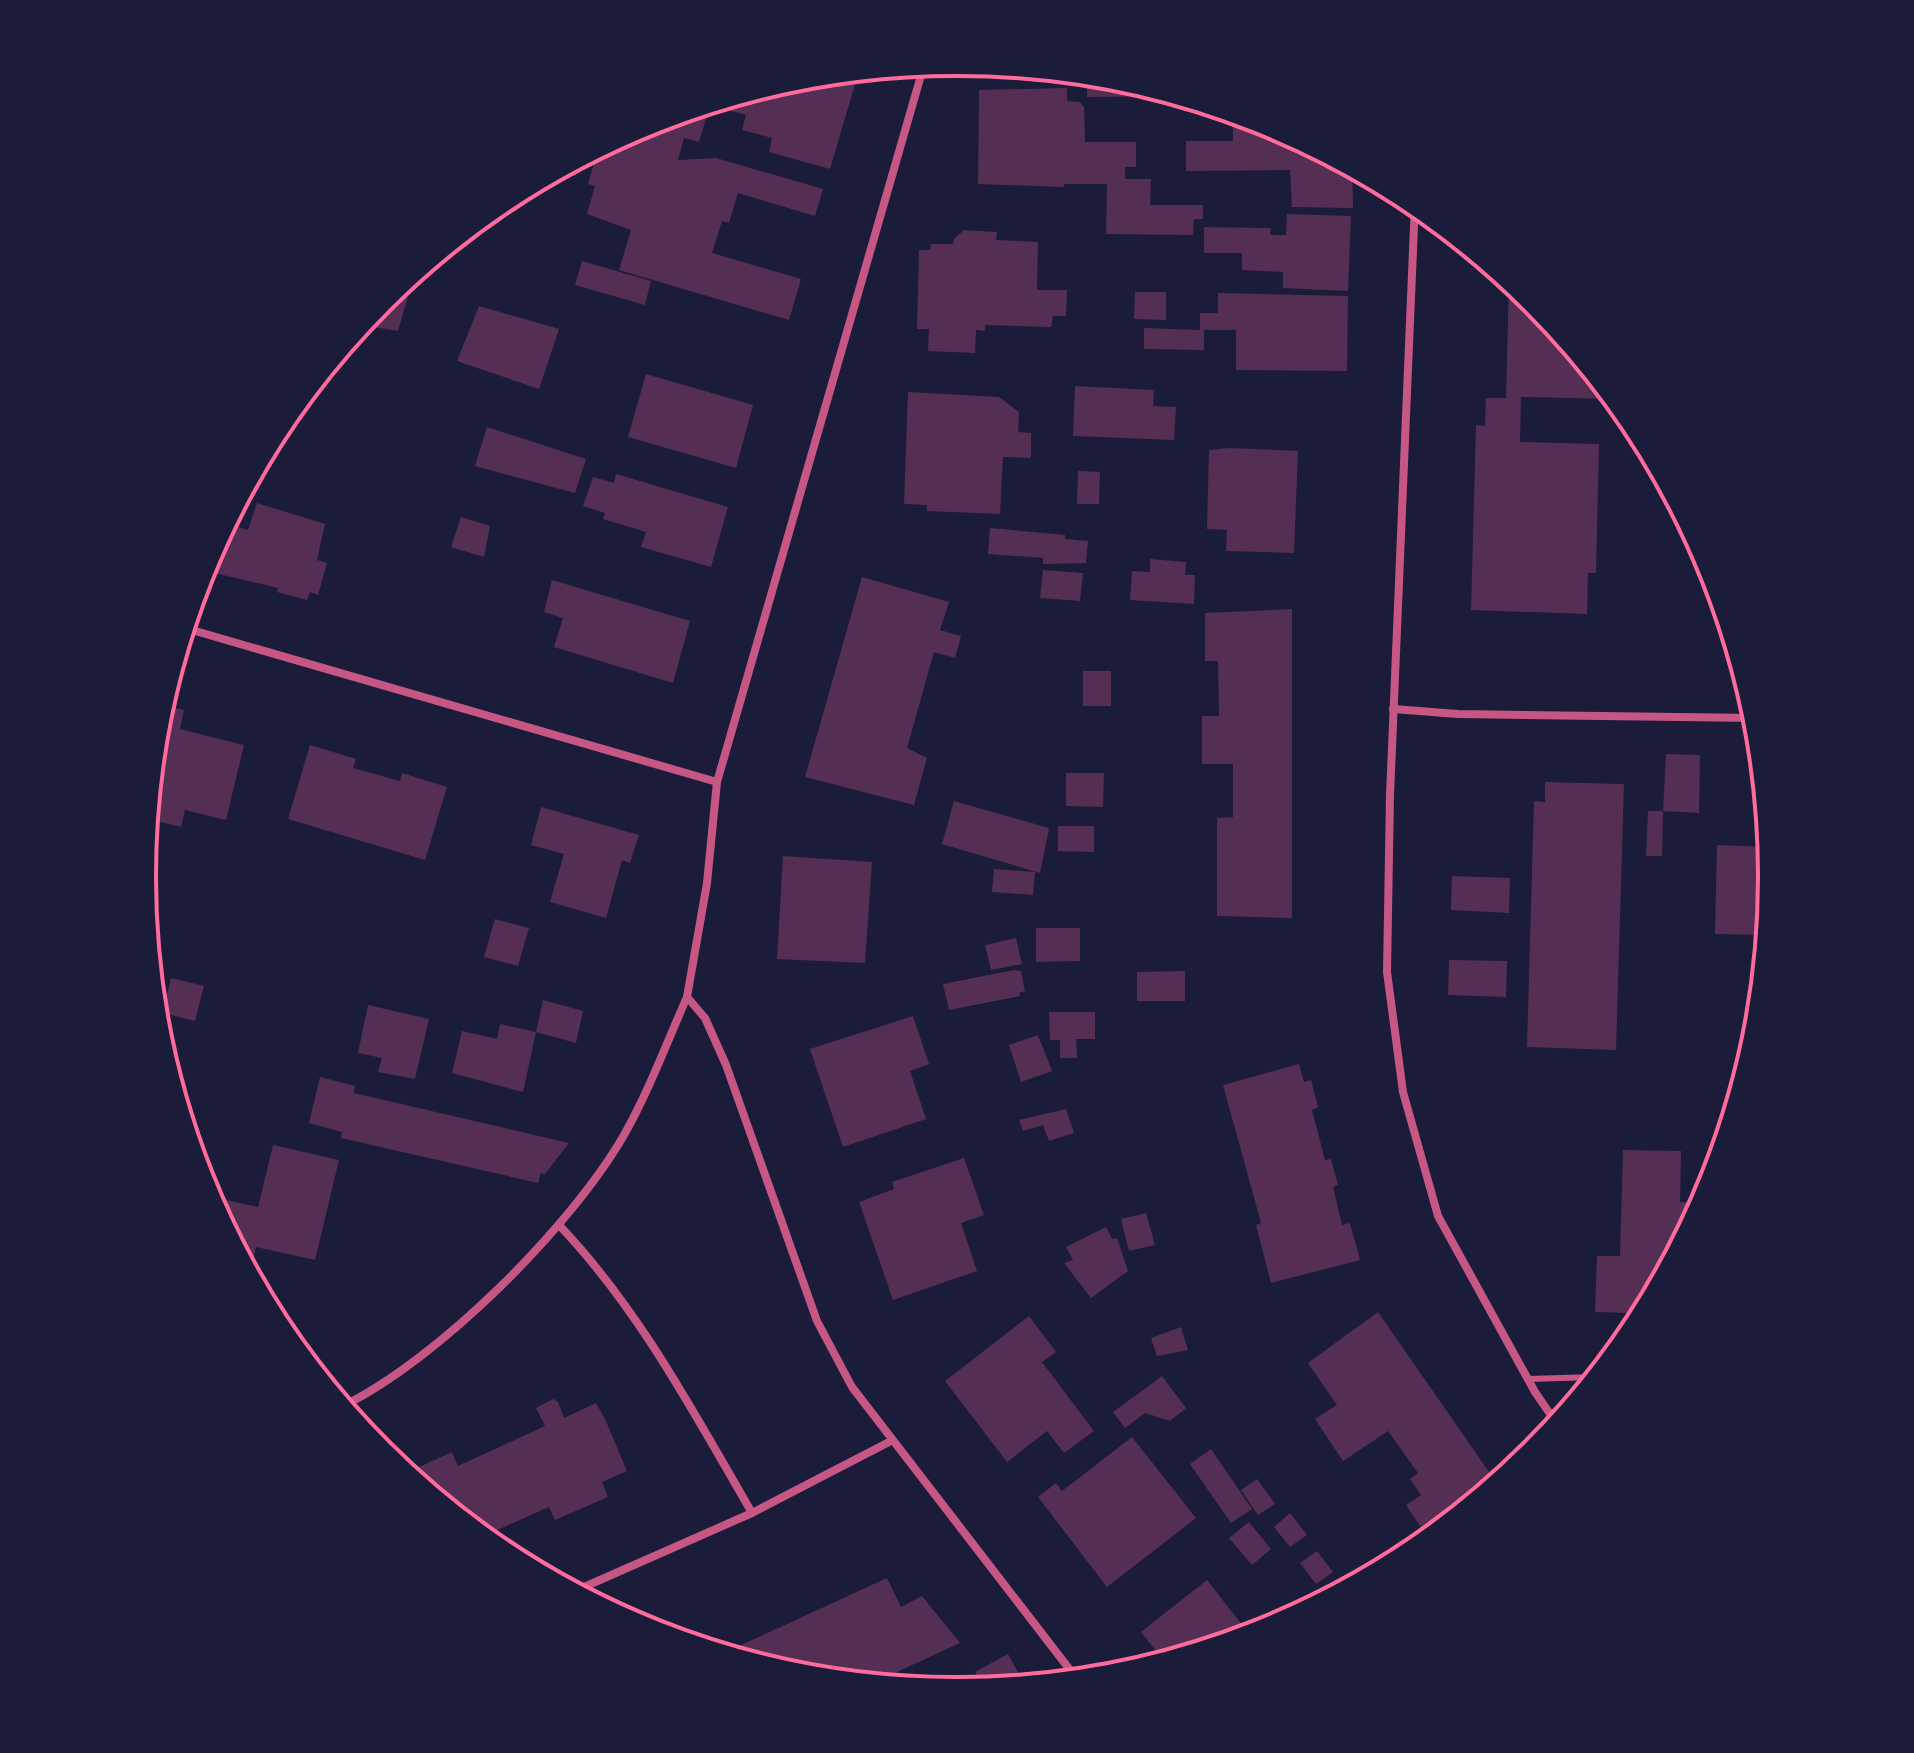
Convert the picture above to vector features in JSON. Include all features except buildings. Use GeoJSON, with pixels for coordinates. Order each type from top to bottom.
{"type":"FeatureCollection","features":[{"type":"Feature","properties":{"kind":"street"},"geometry":{"type":"LineString","coordinates":[[353,1401],[377,1389],[434,1346],[559,1225],[624,1135],[687,997],[707,883],[717,782],[920,77]]}},
{"type":"Feature","properties":{"kind":"street"},"geometry":{"type":"LineString","coordinates":[[1414,220],[1393,709],[1387,972],[1403,1092],[1438,1216],[1550,1413]]}},
{"type":"Feature","properties":{"kind":"street"},"geometry":{"type":"LineString","coordinates":[[195,631],[717,782]]}},
{"type":"Feature","properties":{"kind":"street"},"geometry":{"type":"LineString","coordinates":[[1393,709],[1458,714],[1741,718]]}},
{"type":"Feature","properties":{"kind":"street"},"geometry":{"type":"LineString","coordinates":[[687,997],[705,1018],[726,1065],[817,1321],[852,1387],[1069,1669]]}},
{"type":"Feature","properties":{"kind":"street"},"geometry":{"type":"LineString","coordinates":[[559,1225],[597,1265],[660,1358],[752,1513]]}},
{"type":"Feature","properties":{"kind":"street"},"geometry":{"type":"LineString","coordinates":[[587,1586],[752,1513],[891,1441]]}},
{"type":"Feature","properties":{"kind":"lane"},"geometry":{"type":"LineString","coordinates":[[1528,1379],[1581,1377]]}}]}
